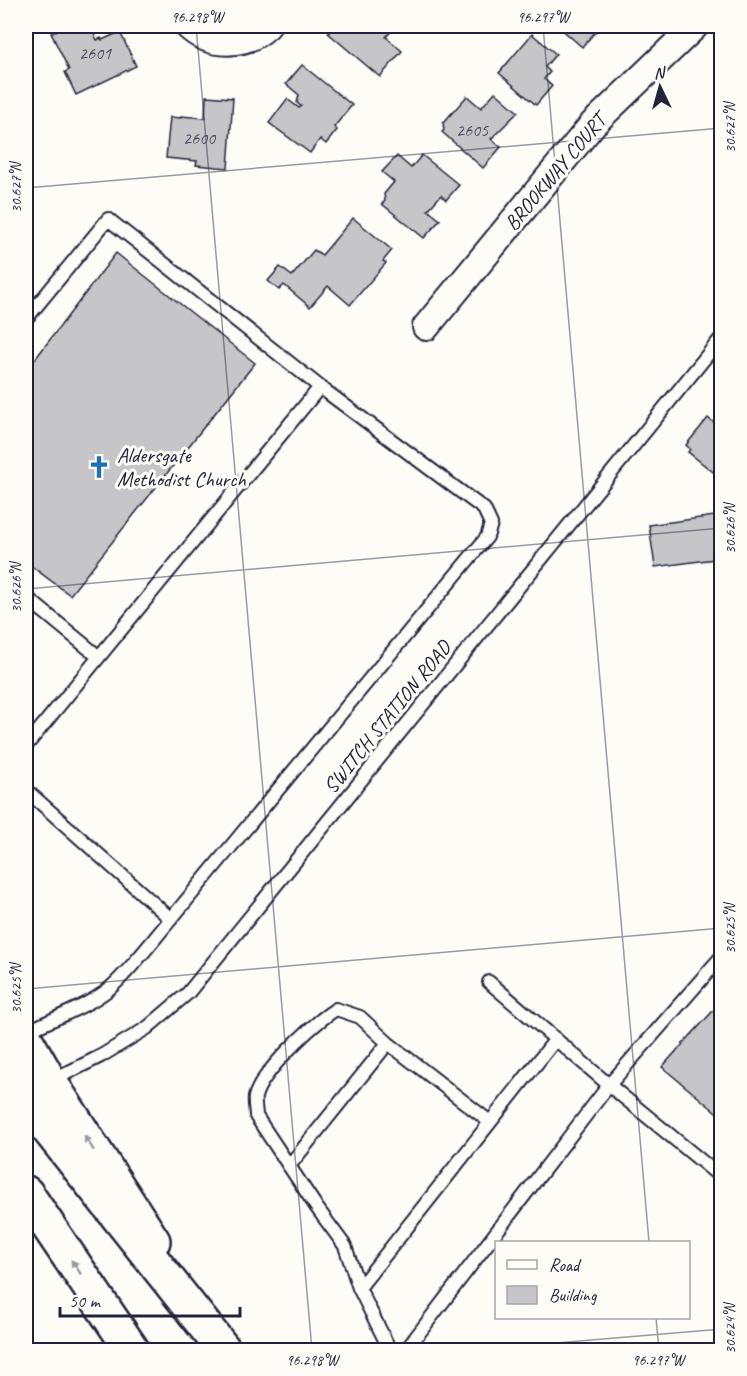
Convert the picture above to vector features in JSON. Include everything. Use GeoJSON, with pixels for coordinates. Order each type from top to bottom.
{"type":"FeatureCollection","features":[{"type":"Feature","properties":{"kind":"main road"},"geometry":{"type":"LineString","coordinates":[[26,1040],[38,1091],[224,1350]]}},
{"type":"Feature","properties":{"kind":"main road"},"geometry":{"type":"LineString","coordinates":[[26,1193],[132,1350]]}},
{"type":"Feature","properties":{"kind":"street"},"geometry":{"type":"LineString","coordinates":[[188,26],[210,40],[229,42],[249,37],[267,26]]}},
{"type":"Feature","properties":{"kind":"street","name":"BROOKWAY COURT"},"geometry":{"type":"LineString","coordinates":[[426,327],[592,124],[695,26]]}},
{"type":"Feature","properties":{"kind":"lane"},"geometry":{"type":"LineString","coordinates":[[26,319],[108,219],[320,387],[484,509],[491,524],[487,537],[171,919],[108,989],[80,1006],[26,1032]]}},
{"type":"Feature","properties":{"kind":"lane","name":"SWITCH STATION ROAD"},"geometry":{"type":"LineString","coordinates":[[38,1091],[147,1028],[188,993],[722,337]]}},
{"type":"Feature","properties":{"kind":"lane"},"geometry":{"type":"LineString","coordinates":[[26,746],[320,387]]}},
{"type":"Feature","properties":{"kind":"lane"},"geometry":{"type":"LineString","coordinates":[[26,597],[99,657]]}},
{"type":"Feature","properties":{"kind":"lane"},"geometry":{"type":"LineString","coordinates":[[26,790],[171,919]]}},
{"type":"Feature","properties":{"kind":"lane"},"geometry":{"type":"LineString","coordinates":[[406,1350],[609,1085],[722,956]]}},
{"type":"Feature","properties":{"kind":"lane"},"geometry":{"type":"LineString","coordinates":[[489,982],[722,1178]]}},
{"type":"Feature","properties":{"kind":"lane"},"geometry":{"type":"LineString","coordinates":[[390,1350],[359,1288],[345,1246],[316,1208],[256,1116],[255,1098],[264,1076],[321,1018],[336,1009],[360,1017],[388,1043],[490,1122]]}},
{"type":"Feature","properties":{"kind":"lane"},"geometry":{"type":"LineString","coordinates":[[359,1288],[556,1039]]}},
{"type":"Feature","properties":{"kind":"lane"},"geometry":{"type":"LineString","coordinates":[[289,1166],[388,1043]]}},
{"type":"Feature","properties":{"kind":"building"},"geometry":{"type":"Polygon","coordinates":[[[66,26],[90,26],[97,40],[120,32],[136,66],[76,95],[65,72],[69,70],[51,33],[66,26]]]}},
{"type":"Feature","properties":{"kind":"building"},"geometry":{"type":"Polygon","coordinates":[[[334,26],[396,26],[386,37],[402,51],[380,77],[328,33],[334,26]]]}},
{"type":"Feature","properties":{"kind":"building"},"geometry":{"type":"Polygon","coordinates":[[[558,26],[594,26],[598,29],[582,47],[558,26]]]}},
{"type":"Feature","properties":{"kind":"building"},"geometry":{"type":"Polygon","coordinates":[[[532,34],[556,54],[545,67],[550,72],[544,79],[552,86],[536,105],[499,73],[532,34]]]}},
{"type":"Feature","properties":{"kind":"building"},"geometry":{"type":"Polygon","coordinates":[[[302,65],[352,105],[334,127],[337,130],[326,144],[320,139],[310,153],[269,123],[287,99],[299,108],[301,106],[297,103],[299,95],[286,84],[302,65]]]}},
{"type":"Feature","properties":{"kind":"building"},"geometry":{"type":"Polygon","coordinates":[[[495,92],[518,112],[491,139],[501,147],[483,168],[442,132],[443,123],[467,96],[481,108],[495,92]]]}},
{"type":"Feature","properties":{"kind":"building"},"geometry":{"type":"Polygon","coordinates":[[[206,96],[233,98],[228,168],[196,165],[197,161],[166,158],[170,117],[205,118],[206,96]]]}},
{"type":"Feature","properties":{"kind":"building"},"geometry":{"type":"Polygon","coordinates":[[[422,155],[459,185],[446,200],[441,195],[428,210],[440,220],[424,238],[382,204],[385,201],[384,194],[394,182],[382,172],[397,156],[411,168],[422,155]]]}},
{"type":"Feature","properties":{"kind":"building"},"geometry":{"type":"Polygon","coordinates":[[[353,218],[392,250],[383,261],[386,263],[350,305],[328,286],[310,307],[284,285],[279,290],[268,281],[280,267],[292,276],[314,250],[322,255],[353,218]]]}},
{"type":"Feature","properties":{"kind":"building","name":"Aldersgate Methodist Church"},"geometry":{"type":"Polygon","coordinates":[[[116,253],[255,363],[70,595],[26,562],[26,371],[116,253]]]}},
{"type":"Feature","properties":{"kind":"building"},"geometry":{"type":"Polygon","coordinates":[[[708,418],[722,429],[722,479],[688,452],[690,449],[686,445],[708,418]]]}},
{"type":"Feature","properties":{"kind":"building"},"geometry":{"type":"Polygon","coordinates":[[[722,515],[722,558],[655,567],[649,525],[722,515]]]}},
{"type":"Feature","properties":{"kind":"building"},"geometry":{"type":"Polygon","coordinates":[[[722,1001],[722,1117],[662,1067],[722,1001]]]}},
{"type":"Feature","properties":{"kind":"place","name":"Aldersgate Methodist Church"},"geometry":{"type":"Point","coordinates":[99,467]}}]}
